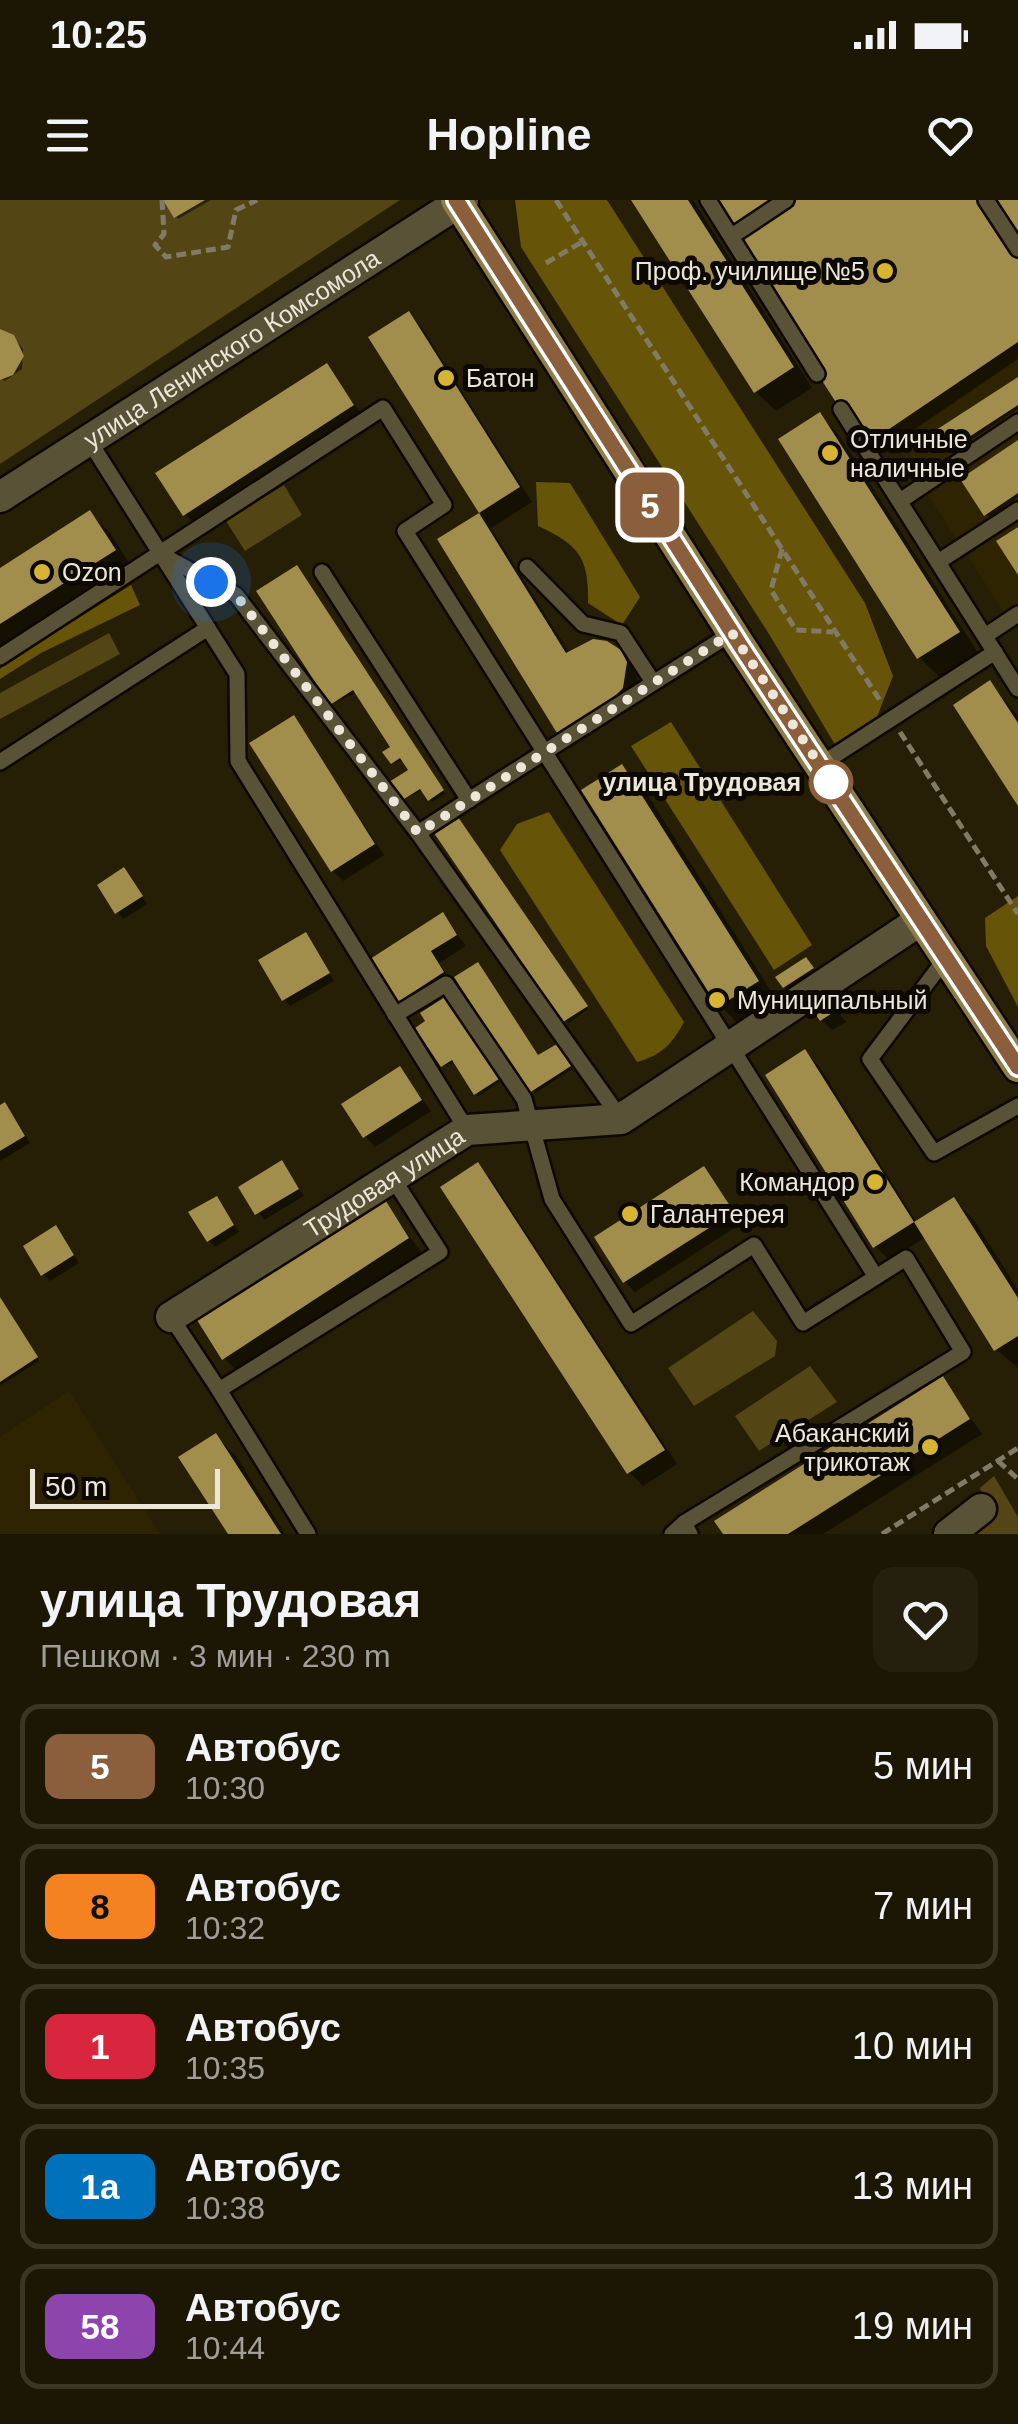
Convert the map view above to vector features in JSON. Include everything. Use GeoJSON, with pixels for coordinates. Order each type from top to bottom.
{"type":"FeatureCollection","features":[{"type":"Feature","properties":{"kind":"main road"},"geometry":{"type":"LineString","coordinates":[[459,201],[732,633],[1018,1067]]}},
{"type":"Feature","properties":{"kind":"street","name":"улица Ленинского Комсомола"},"geometry":{"type":"LineString","coordinates":[[0,496],[459,201]]}},
{"type":"Feature","properties":{"kind":"street","name":"Трудовая улица"},"geometry":{"type":"LineString","coordinates":[[172,1318],[467,1130],[620,1119],[921,920]]}},
{"type":"Feature","properties":{"kind":"street"},"geometry":{"type":"LineString","coordinates":[[950,1534],[981,1509]]}},
{"type":"Feature","properties":{"kind":"lane"},"geometry":{"type":"LineString","coordinates":[[708,200],[818,374]]}},
{"type":"Feature","properties":{"kind":"lane"},"geometry":{"type":"LineString","coordinates":[[732,236],[786,200]]}},
{"type":"Feature","properties":{"kind":"lane"},"geometry":{"type":"LineString","coordinates":[[986,200],[1018,249]]}},
{"type":"Feature","properties":{"kind":"lane"},"geometry":{"type":"LineString","coordinates":[[0,656],[383,408],[444,505],[405,531],[728,1049],[876,1278]]}},
{"type":"Feature","properties":{"kind":"lane"},"geometry":{"type":"LineString","coordinates":[[841,409],[1018,689]]}},
{"type":"Feature","properties":{"kind":"lane"},"geometry":{"type":"LineString","coordinates":[[900,501],[1018,422]]}},
{"type":"Feature","properties":{"kind":"lane"},"geometry":{"type":"LineString","coordinates":[[88,439],[238,674],[238,760],[467,1130]]}},
{"type":"Feature","properties":{"kind":"lane"},"geometry":{"type":"LineString","coordinates":[[938,562],[1018,510]]}},
{"type":"Feature","properties":{"kind":"lane"},"geometry":{"type":"LineString","coordinates":[[161,554],[236,595],[418,833],[620,1119]]}},
{"type":"Feature","properties":{"kind":"lane"},"geometry":{"type":"LineString","coordinates":[[527,567],[584,624],[621,633],[653,682]]}},
{"type":"Feature","properties":{"kind":"lane"},"geometry":{"type":"LineString","coordinates":[[322,572],[469,800]]}},
{"type":"Feature","properties":{"kind":"lane"},"geometry":{"type":"LineString","coordinates":[[985,636],[1018,614]]}},
{"type":"Feature","properties":{"kind":"lane"},"geometry":{"type":"LineString","coordinates":[[0,762],[208,628]]}},
{"type":"Feature","properties":{"kind":"lane"},"geometry":{"type":"LineString","coordinates":[[418,833],[732,633]]}},
{"type":"Feature","properties":{"kind":"lane"},"geometry":{"type":"LineString","coordinates":[[820,765],[995,652]]}},
{"type":"Feature","properties":{"kind":"lane"},"geometry":{"type":"LineString","coordinates":[[946,958],[870,1059],[934,1154],[1018,1106]]}},
{"type":"Feature","properties":{"kind":"lane"},"geometry":{"type":"LineString","coordinates":[[396,1015],[446,984],[524,1100],[552,1199],[631,1324],[754,1245],[803,1323],[906,1258],[963,1352],[682,1530]]}},
{"type":"Feature","properties":{"kind":"lane"},"geometry":{"type":"LineString","coordinates":[[219,1390],[440,1252],[392,1176]]}},
{"type":"Feature","properties":{"kind":"lane"},"geometry":{"type":"LineString","coordinates":[[172,1318],[308,1534]]}},
{"type":"Feature","properties":{"kind":"path"},"geometry":{"type":"LineString","coordinates":[[162,200],[164,234],[155,244],[166,257],[176,257],[228,247],[236,210],[256,200]]}},
{"type":"Feature","properties":{"kind":"path"},"geometry":{"type":"LineString","coordinates":[[556,200],[1018,914]]}},
{"type":"Feature","properties":{"kind":"path"},"geometry":{"type":"LineString","coordinates":[[546,263],[583,242]]}},
{"type":"Feature","properties":{"kind":"path"},"geometry":{"type":"LineString","coordinates":[[782,549],[770,590],[796,630],[835,632]]}},
{"type":"Feature","properties":{"kind":"path"},"geometry":{"type":"LineString","coordinates":[[882,1534],[1018,1448]]}},
{"type":"Feature","properties":{"kind":"path"},"geometry":{"type":"LineString","coordinates":[[998,1461],[1016,1476]]}},
{"type":"Feature","properties":{"kind":"shaded area"},"geometry":{"type":"Polygon","coordinates":[[[0,200],[400,200],[0,464],[0,200]]]}},
{"type":"Feature","properties":{"kind":"shaded area"},"geometry":{"type":"Polygon","coordinates":[[[515,200],[607,200],[865,603],[893,676],[877,717],[837,748],[769,634],[521,247],[515,200]]]}},
{"type":"Feature","properties":{"kind":"shaded area"},"geometry":{"type":"Polygon","coordinates":[[[1018,347],[1018,611],[1007,617],[886,430],[1018,347]]]}},
{"type":"Feature","properties":{"kind":"shaded area"},"geometry":{"type":"Polygon","coordinates":[[[536,482],[570,483],[640,597],[622,625],[588,603],[586,574],[579,554],[538,526],[536,482]]]}},
{"type":"Feature","properties":{"kind":"shaded area"},"geometry":{"type":"Polygon","coordinates":[[[284,485],[302,515],[245,551],[226,521],[284,485]]]}},
{"type":"Feature","properties":{"kind":"shaded area"},"geometry":{"type":"Polygon","coordinates":[[[131,585],[140,605],[41,653],[0,679],[0,669],[14,658],[131,585]]]}},
{"type":"Feature","properties":{"kind":"shaded area"},"geometry":{"type":"Polygon","coordinates":[[[109,633],[120,654],[0,719],[0,693],[109,633]]]}},
{"type":"Feature","properties":{"kind":"shaded area"},"geometry":{"type":"Polygon","coordinates":[[[671,722],[812,945],[774,970],[631,746],[671,722]]]}},
{"type":"Feature","properties":{"kind":"shaded area"},"geometry":{"type":"Polygon","coordinates":[[[549,812],[684,1022],[665,1048],[646,1059],[637,1062],[500,850],[517,824],[549,812]]]}},
{"type":"Feature","properties":{"kind":"shaded area"},"geometry":{"type":"Polygon","coordinates":[[[1018,896],[1018,1007],[986,946],[985,918],[1018,896]]]}},
{"type":"Feature","properties":{"kind":"shaded area"},"geometry":{"type":"Polygon","coordinates":[[[753,1311],[777,1341],[775,1356],[694,1406],[668,1368],[753,1311]]]}},
{"type":"Feature","properties":{"kind":"shaded area"},"geometry":{"type":"Polygon","coordinates":[[[810,1366],[837,1402],[759,1451],[735,1416],[810,1366]]]}},
{"type":"Feature","properties":{"kind":"shaded area"},"geometry":{"type":"Polygon","coordinates":[[[69,1391],[160,1534],[0,1534],[0,1437],[69,1391]]]}},
{"type":"Feature","properties":{"kind":"shaded area"},"geometry":{"type":"Polygon","coordinates":[[[994,1476],[1018,1517],[1018,1534],[966,1534],[988,1515],[980,1488],[994,1476]]]}},
{"type":"Feature","properties":{"kind":"building"},"geometry":{"type":"Polygon","coordinates":[[[163,200],[205,200],[174,218],[163,200]]]}},
{"type":"Feature","properties":{"kind":"building"},"geometry":{"type":"Polygon","coordinates":[[[631,200],[688,200],[794,367],[754,393],[631,200]]]}},
{"type":"Feature","properties":{"kind":"building","name":"Проф. училище №5"},"geometry":{"type":"Polygon","coordinates":[[[706,200],[1018,200],[1018,342],[864,446],[706,200]]]}},
{"type":"Feature","properties":{"kind":"building"},"geometry":{"type":"Polygon","coordinates":[[[409,311],[520,487],[479,513],[368,337],[409,311]]]}},
{"type":"Feature","properties":{"kind":"building"},"geometry":{"type":"Polygon","coordinates":[[[0,329],[14,335],[24,356],[13,375],[0,380],[0,329]]]}},
{"type":"Feature","properties":{"kind":"building"},"geometry":{"type":"Polygon","coordinates":[[[327,363],[354,405],[183,516],[155,473],[327,363]]]}},
{"type":"Feature","properties":{"kind":"building"},"geometry":{"type":"Polygon","coordinates":[[[1018,377],[1018,405],[946,452],[933,432],[1018,377]]]}},
{"type":"Feature","properties":{"kind":"building"},"geometry":{"type":"Polygon","coordinates":[[[820,412],[960,632],[917,659],[778,439],[820,412]]]}},
{"type":"Feature","properties":{"kind":"building"},"geometry":{"type":"Polygon","coordinates":[[[1018,440],[1018,493],[984,516],[960,479],[1018,440]]]}},
{"type":"Feature","properties":{"kind":"building"},"geometry":{"type":"Polygon","coordinates":[[[90,510],[116,550],[0,624],[0,568],[90,510]]]}},
{"type":"Feature","properties":{"kind":"building"},"geometry":{"type":"Polygon","coordinates":[[[479,513],[566,653],[593,639],[607,641],[621,650],[627,662],[623,688],[557,733],[437,539],[479,513]]]}},
{"type":"Feature","properties":{"kind":"building"},"geometry":{"type":"Polygon","coordinates":[[[1018,527],[1018,575],[996,541],[1018,527]]]}},
{"type":"Feature","properties":{"kind":"building"},"geometry":{"type":"Polygon","coordinates":[[[297,565],[444,790],[428,801],[420,789],[401,801],[389,782],[408,770],[400,758],[391,764],[382,752],[390,747],[353,690],[330,705],[256,591],[297,565]]]}},
{"type":"Feature","properties":{"kind":"building"},"geometry":{"type":"Polygon","coordinates":[[[990,680],[1018,723],[1018,806],[953,705],[990,680]]]}},
{"type":"Feature","properties":{"kind":"building"},"geometry":{"type":"Polygon","coordinates":[[[294,715],[375,844],[331,872],[249,743],[294,715]]]}},
{"type":"Feature","properties":{"kind":"building"},"geometry":{"type":"Polygon","coordinates":[[[622,764],[759,981],[718,1007],[581,790],[622,764]]]}},
{"type":"Feature","properties":{"kind":"building"},"geometry":{"type":"Polygon","coordinates":[[[458,817],[588,1006],[563,1022],[434,833],[458,817]]]}},
{"type":"Feature","properties":{"kind":"building"},"geometry":{"type":"Polygon","coordinates":[[[124,867],[143,896],[115,914],[97,885],[124,867]]]}},
{"type":"Feature","properties":{"kind":"building"},"geometry":{"type":"Polygon","coordinates":[[[443,912],[457,935],[431,951],[444,972],[395,1004],[367,961],[443,912]]]}},
{"type":"Feature","properties":{"kind":"building"},"geometry":{"type":"Polygon","coordinates":[[[306,932],[330,973],[282,1001],[258,960],[306,932]]]}},
{"type":"Feature","properties":{"kind":"building"},"geometry":{"type":"Polygon","coordinates":[[[806,957],[814,968],[783,988],[775,977],[806,957]]]}},
{"type":"Feature","properties":{"kind":"building"},"geometry":{"type":"Polygon","coordinates":[[[478,962],[538,1055],[557,1044],[571,1066],[529,1093],[454,977],[478,962]]]}},
{"type":"Feature","properties":{"kind":"building"},"geometry":{"type":"Polygon","coordinates":[[[445,997],[499,1079],[474,1095],[452,1060],[441,1067],[415,1028],[425,1021],[420,1013],[445,997]]]}},
{"type":"Feature","properties":{"kind":"building"},"geometry":{"type":"Polygon","coordinates":[[[829,998],[837,1010],[820,1021],[812,1009],[829,998]]]}},
{"type":"Feature","properties":{"kind":"building"},"geometry":{"type":"Polygon","coordinates":[[[805,1049],[914,1222],[873,1248],[765,1075],[805,1049]]]}},
{"type":"Feature","properties":{"kind":"building"},"geometry":{"type":"Polygon","coordinates":[[[400,1066],[422,1100],[363,1138],[341,1104],[400,1066]]]}},
{"type":"Feature","properties":{"kind":"building"},"geometry":{"type":"Polygon","coordinates":[[[5,1102],[25,1136],[0,1151],[0,1105],[5,1102]]]}},
{"type":"Feature","properties":{"kind":"building"},"geometry":{"type":"Polygon","coordinates":[[[282,1160],[299,1189],[255,1215],[238,1187],[282,1160]]]}},
{"type":"Feature","properties":{"kind":"building"},"geometry":{"type":"Polygon","coordinates":[[[478,1162],[665,1450],[627,1474],[440,1187],[478,1162]]]}},
{"type":"Feature","properties":{"kind":"building"},"geometry":{"type":"Polygon","coordinates":[[[704,1166],[734,1212],[623,1283],[594,1237],[704,1166]]]}},
{"type":"Feature","properties":{"kind":"building"},"geometry":{"type":"Polygon","coordinates":[[[217,1196],[234,1225],[207,1242],[188,1212],[217,1196]]]}},
{"type":"Feature","properties":{"kind":"building"},"geometry":{"type":"Polygon","coordinates":[[[954,1197],[1018,1298],[1018,1336],[994,1351],[914,1222],[954,1197]]]}},
{"type":"Feature","properties":{"kind":"building"},"geometry":{"type":"Polygon","coordinates":[[[384,1198],[409,1238],[222,1360],[197,1320],[384,1198]]]}},
{"type":"Feature","properties":{"kind":"building"},"geometry":{"type":"Polygon","coordinates":[[[56,1225],[74,1255],[41,1276],[23,1246],[56,1225]]]}},
{"type":"Feature","properties":{"kind":"building"},"geometry":{"type":"Polygon","coordinates":[[[0,1297],[38,1357],[0,1382],[0,1297]]]}},
{"type":"Feature","properties":{"kind":"building"},"geometry":{"type":"Polygon","coordinates":[[[943,1376],[970,1419],[788,1534],[723,1534],[714,1521],[943,1376]]]}},
{"type":"Feature","properties":{"kind":"building"},"geometry":{"type":"Polygon","coordinates":[[[216,1433],[281,1534],[228,1534],[178,1457],[216,1433]]]}},
{"type":"Feature","properties":{"kind":"bus line","name":"5"},"geometry":{"type":"LineString","coordinates":[[456,200],[740,645],[1018,1067]]}},
{"type":"Feature","properties":{"kind":"place","name":"Проф. училище №5"},"geometry":{"type":"Point","coordinates":[885,271]}},
{"type":"Feature","properties":{"kind":"place","name":"Батон"},"geometry":{"type":"Point","coordinates":[446,378]}},
{"type":"Feature","properties":{"kind":"place","name":"Отличные наличные"},"geometry":{"type":"Point","coordinates":[830,453]}},
{"type":"Feature","properties":{"kind":"place","name":"Ozon"},"geometry":{"type":"Point","coordinates":[42,572]}},
{"type":"Feature","properties":{"kind":"place","name":"улица Трудовая"},"geometry":{"type":"Point","coordinates":[831,782]}},
{"type":"Feature","properties":{"kind":"place","name":"Муниципальный"},"geometry":{"type":"Point","coordinates":[717,1000]}},
{"type":"Feature","properties":{"kind":"place","name":"Командор"},"geometry":{"type":"Point","coordinates":[875,1182]}},
{"type":"Feature","properties":{"kind":"place","name":"Галантерея"},"geometry":{"type":"Point","coordinates":[630,1214]}},
{"type":"Feature","properties":{"kind":"place","name":"Абаканский трикотаж"},"geometry":{"type":"Point","coordinates":[930,1447]}},
{"type":"Feature","properties":{"kind":"route"},"geometry":{"type":"LineString","coordinates":[[211,582],[236,595],[418,833],[732,633],[831,782]]}}]}
